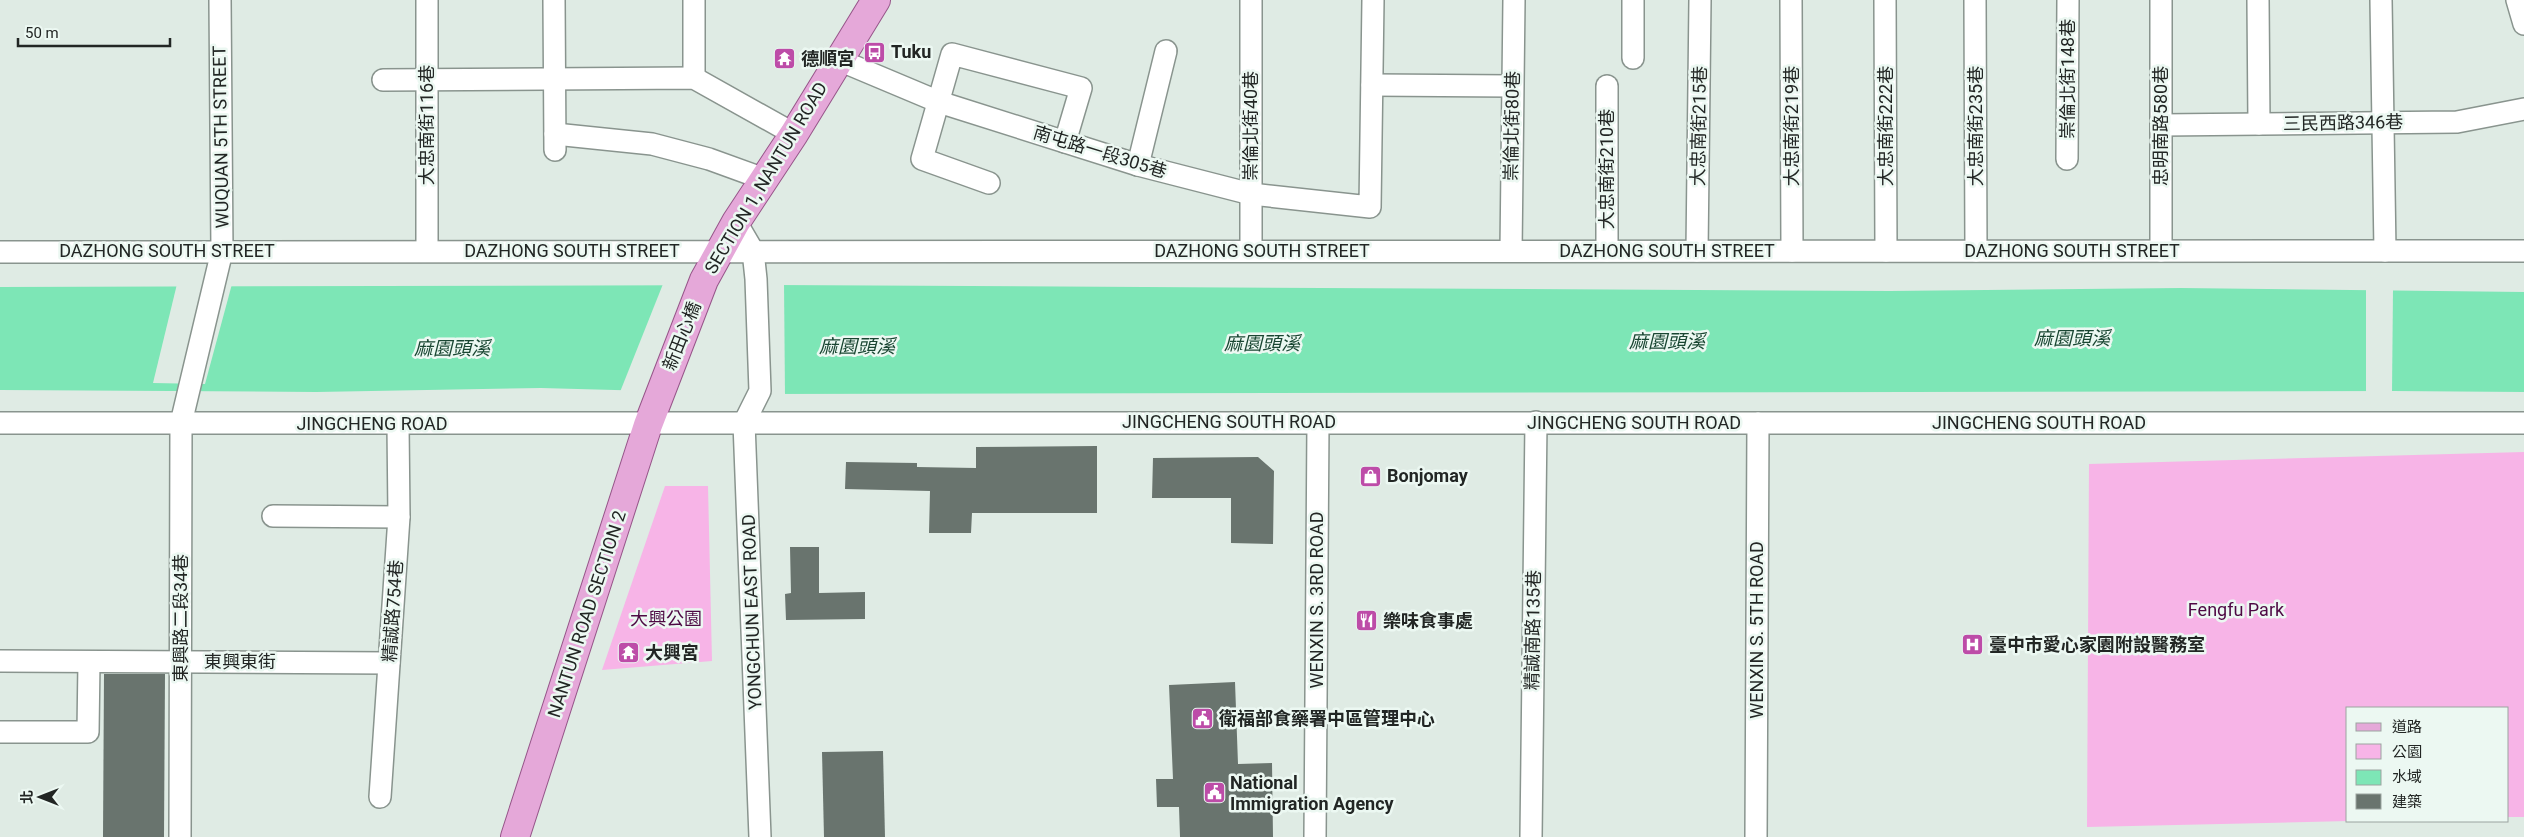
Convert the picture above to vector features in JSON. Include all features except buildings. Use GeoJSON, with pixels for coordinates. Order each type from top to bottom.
{"type":"FeatureCollection","features":[{"type":"Feature","properties":{"kind":"main road","name":"SECTION 1, NANTUN ROAD"},"geometry":{"type":"LineString","coordinates":[[704,280],[736,222],[794,134],[876,0]]}},
{"type":"Feature","properties":{"kind":"main road","name":"新田心橋"},"geometry":{"type":"LineString","coordinates":[[660,392],[704,280]]}},
{"type":"Feature","properties":{"kind":"main road","name":"NANTUN ROAD SECTION 2"},"geometry":{"type":"LineString","coordinates":[[515,837],[660,392]]}},
{"type":"Feature","properties":{"kind":"street","name":"WUQUAN 5TH STREET"},"geometry":{"type":"LineString","coordinates":[[187,400],[222,252],[220,0]]}},
{"type":"Feature","properties":{"kind":"street","name":"大忠南街116巷"},"geometry":{"type":"LineString","coordinates":[[426,251],[427,0]]}},
{"type":"Feature","properties":{"kind":"street"},"geometry":{"type":"LineString","coordinates":[[554,0],[555,142],[652,144],[709,159],[764,179]]}},
{"type":"Feature","properties":{"kind":"street"},"geometry":{"type":"LineString","coordinates":[[694,0],[694,78]]}},
{"type":"Feature","properties":{"kind":"street","name":"崇倫北街40巷"},"geometry":{"type":"LineString","coordinates":[[1251,0],[1251,252]]}},
{"type":"Feature","properties":{"kind":"street"},"geometry":{"type":"LineString","coordinates":[[1373,0],[1372,85],[1512,86]]}},
{"type":"Feature","properties":{"kind":"street","name":"崇倫北街80巷"},"geometry":{"type":"LineString","coordinates":[[1511,252],[1514,0]]}},
{"type":"Feature","properties":{"kind":"street"},"geometry":{"type":"LineString","coordinates":[[1633,58],[1634,0]]}},
{"type":"Feature","properties":{"kind":"street","name":"大忠南街215巷"},"geometry":{"type":"LineString","coordinates":[[1698,252],[1700,0]]}},
{"type":"Feature","properties":{"kind":"street","name":"大忠南街219巷"},"geometry":{"type":"LineString","coordinates":[[1791,0],[1792,252]]}},
{"type":"Feature","properties":{"kind":"street","name":"大忠南街222巷"},"geometry":{"type":"LineString","coordinates":[[1885,0],[1886,252]]}},
{"type":"Feature","properties":{"kind":"street","name":"大忠南街235巷"},"geometry":{"type":"LineString","coordinates":[[1975,0],[1976,252]]}},
{"type":"Feature","properties":{"kind":"street","name":"崇倫北街148巷"},"geometry":{"type":"LineString","coordinates":[[2068,0],[2068,159]]}},
{"type":"Feature","properties":{"kind":"street","name":"忠明南路580巷"},"geometry":{"type":"LineString","coordinates":[[2161,0],[2161,252]]}},
{"type":"Feature","properties":{"kind":"street"},"geometry":{"type":"LineString","coordinates":[[2258,0],[2259,124]]}},
{"type":"Feature","properties":{"kind":"street"},"geometry":{"type":"LineString","coordinates":[[2381,0],[2385,251]]}},
{"type":"Feature","properties":{"kind":"street"},"geometry":{"type":"LineString","coordinates":[[2516,0],[2524,24]]}},
{"type":"Feature","properties":{"kind":"street"},"geometry":{"type":"LineString","coordinates":[[1138,165],[1166,51]]}},
{"type":"Feature","properties":{"kind":"street"},"geometry":{"type":"LineString","coordinates":[[989,183],[922,159],[952,54],[1081,88],[1065,142]]}},
{"type":"Feature","properties":{"kind":"street","name":"南屯路一段305巷"},"geometry":{"type":"LineString","coordinates":[[839,60],[939,102],[1138,165],[1251,194],[1370,207],[1372,85]]}},
{"type":"Feature","properties":{"kind":"street"},"geometry":{"type":"LineString","coordinates":[[383,80],[694,78],[794,134]]}},
{"type":"Feature","properties":{"kind":"street","name":"大忠南街210巷"},"geometry":{"type":"LineString","coordinates":[[1606,86],[1606,252]]}},
{"type":"Feature","properties":{"kind":"street","name":"三民西路346巷"},"geometry":{"type":"LineString","coordinates":[[2161,125],[2457,122],[2524,109]]}},
{"type":"Feature","properties":{"kind":"street"},"geometry":{"type":"LineString","coordinates":[[736,222],[753,252]]}},
{"type":"Feature","properties":{"kind":"street","name":"DAZHONG SOUTH STREET"},"geometry":{"type":"LineString","coordinates":[[0,252],[2524,251]]}},
{"type":"Feature","properties":{"kind":"street","name":"YONGCHUN EAST ROAD"},"geometry":{"type":"LineString","coordinates":[[753,252],[756,279],[760,391],[744,423],[760,837]]}},
{"type":"Feature","properties":{"kind":"street","name":"東興路二段34巷"},"geometry":{"type":"LineString","coordinates":[[180,837],[181,423],[187,400]]}},
{"type":"Feature","properties":{"kind":"street","name":"精誠南路135巷"},"geometry":{"type":"LineString","coordinates":[[1530,837],[1536,422]]}},
{"type":"Feature","properties":{"kind":"street","name":"JINGCHENG ROAD"},"geometry":{"type":"LineString","coordinates":[[0,423],[648,425],[744,423]]}},
{"type":"Feature","properties":{"kind":"street","name":"JINGCHENG SOUTH ROAD"},"geometry":{"type":"LineString","coordinates":[[744,423],[2524,423]]}},
{"type":"Feature","properties":{"kind":"street","name":"WENXIN S. 3RD ROAD"},"geometry":{"type":"LineString","coordinates":[[1315,837],[1318,423]]}},
{"type":"Feature","properties":{"kind":"street","name":"WENXIN S. 5TH ROAD"},"geometry":{"type":"LineString","coordinates":[[1756,837],[1758,423]]}},
{"type":"Feature","properties":{"kind":"street","name":"精誠路754巷"},"geometry":{"type":"LineString","coordinates":[[380,796],[399,517],[398,425]]}},
{"type":"Feature","properties":{"kind":"street"},"geometry":{"type":"LineString","coordinates":[[273,516],[399,517]]}},
{"type":"Feature","properties":{"kind":"street","name":"東興東街"},"geometry":{"type":"LineString","coordinates":[[0,661],[389,663]]}},
{"type":"Feature","properties":{"kind":"street"},"geometry":{"type":"LineString","coordinates":[[0,732],[88,732],[89,662]]}},
{"type":"Feature","properties":{"kind":"green space","name":"Fengfu Park"},"geometry":{"type":"Polygon","coordinates":[[[2524,452],[2524,817],[2509,817],[2509,707],[2346,707],[2346,821],[2087,827],[2089,464],[2524,452]]]}},
{"type":"Feature","properties":{"kind":"green space","name":"大興公園"},"geometry":{"type":"Polygon","coordinates":[[[665,486],[708,486],[712,661],[602,670],[665,486]]]}},
{"type":"Feature","properties":{"kind":"water","name":"麻園頭溪"},"geometry":{"type":"Polygon","coordinates":[[[775,285],[1890,291],[2181,288],[2524,292],[2524,392],[762,394],[541,388],[316,392],[0,390],[0,287],[775,285]]]}},
{"type":"Feature","properties":{"kind":"pier"},"geometry":{"type":"Polygon","coordinates":[[[784,283],[785,396],[620,392],[663,284],[784,283]]]}},
{"type":"Feature","properties":{"kind":"pier"},"geometry":{"type":"Polygon","coordinates":[[[177,284],[232,284],[205,384],[153,383],[177,284]]]}},
{"type":"Feature","properties":{"kind":"pier"},"geometry":{"type":"Polygon","coordinates":[[[2366,289],[2393,289],[2392,393],[2366,393],[2366,289]]]}},
{"type":"Feature","properties":{"kind":"place","name":"Tuku"},"geometry":{"type":"Point","coordinates":[875,52]}},
{"type":"Feature","properties":{"kind":"place","name":"德順宮"},"geometry":{"type":"Point","coordinates":[785,59]}},
{"type":"Feature","properties":{"kind":"place","name":"Bonjomay"},"geometry":{"type":"Point","coordinates":[1371,476]}},
{"type":"Feature","properties":{"kind":"place","name":"樂味食事處"},"geometry":{"type":"Point","coordinates":[1367,621]}},
{"type":"Feature","properties":{"kind":"place","name":"臺中市愛心家園附設醫務室"},"geometry":{"type":"Point","coordinates":[1973,645]}},
{"type":"Feature","properties":{"kind":"place","name":"大興宮"},"geometry":{"type":"Point","coordinates":[629,653]}},
{"type":"Feature","properties":{"kind":"place","name":"衛福部食藥署中區管理中心"},"geometry":{"type":"Point","coordinates":[1203,719]}},
{"type":"Feature","properties":{"kind":"place","name":"National Immigration Agency"},"geometry":{"type":"Point","coordinates":[1214,793]}}]}
